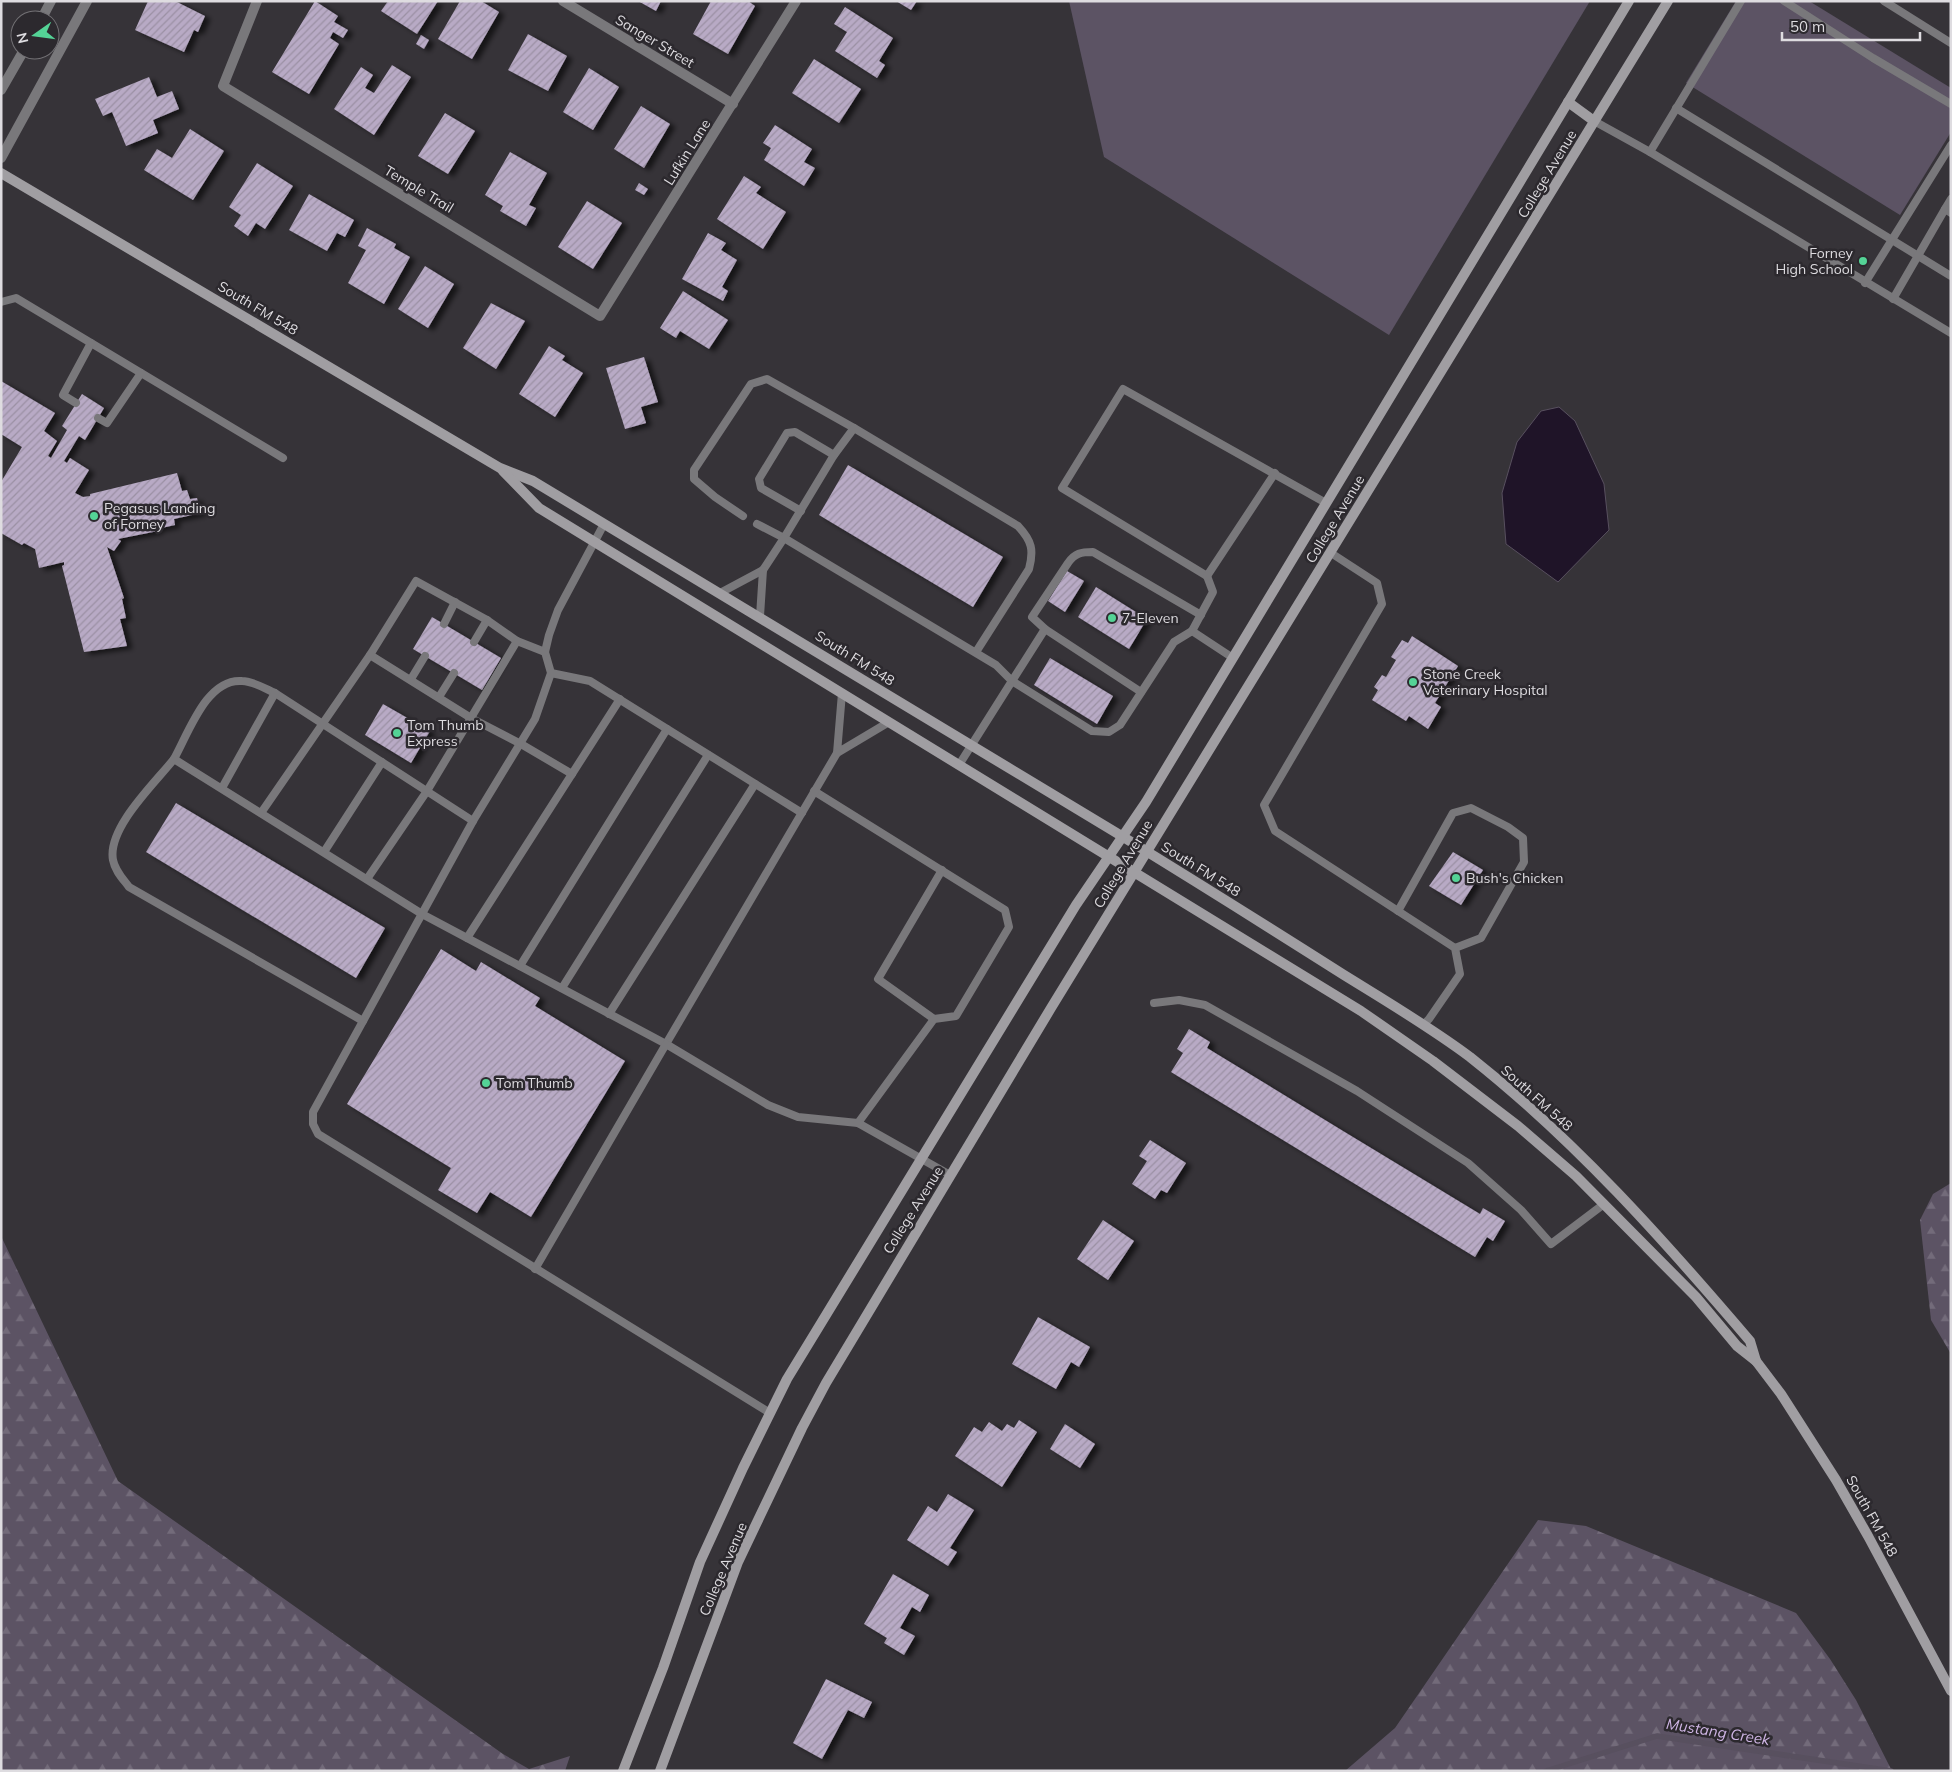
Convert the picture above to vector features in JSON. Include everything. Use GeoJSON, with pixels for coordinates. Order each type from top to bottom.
{"type":"FeatureCollection","features":[{"type":"Feature","properties":{"kind":"main road","name":"College Avenue"},"geometry":{"type":"LineString","coordinates":[[623,1771],[663,1668],[700,1562],[786,1379],[1076,905],[1146,802],[1629,1]]}},
{"type":"Feature","properties":{"kind":"main road","name":"College Avenue"},"geometry":{"type":"LineString","coordinates":[[660,1771],[738,1562],[802,1428],[898,1260],[1668,1]]}},
{"type":"Feature","properties":{"kind":"main road"},"geometry":{"type":"LineString","coordinates":[[1568,102],[1594,122]]}},
{"type":"Feature","properties":{"kind":"main road","name":"South FM 548"},"geometry":{"type":"LineString","coordinates":[[1,173],[500,468],[533,481],[760,616],[1147,851],[1423,1025],[1476,1062],[1608,1180],[1663,1239],[1750,1341],[1756,1361]]}},
{"type":"Feature","properties":{"kind":"main road","name":"South FM 548"},"geometry":{"type":"LineString","coordinates":[[500,468],[538,508],[1361,1011],[1433,1061],[1518,1126],[1576,1176],[1696,1296],[1737,1346],[1756,1361],[1781,1394],[1836,1480],[1951,1691]]}},
{"type":"Feature","properties":{"kind":"street"},"geometry":{"type":"LineString","coordinates":[[1,158],[87,1]]}},
{"type":"Feature","properties":{"kind":"street","name":"Temple Trail"},"geometry":{"type":"LineString","coordinates":[[258,1],[223,86],[600,316]]}},
{"type":"Feature","properties":{"kind":"street","name":"Sanger Street"},"geometry":{"type":"LineString","coordinates":[[563,1],[733,104]]}},
{"type":"Feature","properties":{"kind":"street","name":"Lufkin Lane"},"geometry":{"type":"LineString","coordinates":[[600,316],[796,1]]}},
{"type":"Feature","properties":{"kind":"street"},"geometry":{"type":"LineString","coordinates":[[1,90],[18,60]]}},
{"type":"Feature","properties":{"kind":"lane"},"geometry":{"type":"LineString","coordinates":[[1650,152],[1741,1]]}},
{"type":"Feature","properties":{"kind":"lane"},"geometry":{"type":"LineString","coordinates":[[1784,1],[1873,58],[1951,104]]}},
{"type":"Feature","properties":{"kind":"lane"},"geometry":{"type":"LineString","coordinates":[[1884,1],[1951,43]]}},
{"type":"Feature","properties":{"kind":"lane"},"geometry":{"type":"LineString","coordinates":[[1676,108],[1951,276]]}},
{"type":"Feature","properties":{"kind":"lane"},"geometry":{"type":"LineString","coordinates":[[1594,122],[1650,152],[1951,333]]}},
{"type":"Feature","properties":{"kind":"lane"},"geometry":{"type":"LineString","coordinates":[[1865,282],[1951,145]]}},
{"type":"Feature","properties":{"kind":"lane"},"geometry":{"type":"LineString","coordinates":[[1893,299],[1918,255],[1948,211],[1951,199]]}},
{"type":"Feature","properties":{"kind":"lane"},"geometry":{"type":"LineString","coordinates":[[1,302],[16,298],[282,458]]}},
{"type":"Feature","properties":{"kind":"lane"},"geometry":{"type":"LineString","coordinates":[[76,403],[63,395],[91,343]]}},
{"type":"Feature","properties":{"kind":"lane"},"geometry":{"type":"LineString","coordinates":[[98,418],[107,423],[141,373]]}},
{"type":"Feature","properties":{"kind":"lane"},"geometry":{"type":"LineString","coordinates":[[744,516],[714,497],[694,479],[694,470],[751,384],[767,379],[854,428],[1018,526],[1030,538],[1033,553],[1029,569],[976,652]]}},
{"type":"Feature","properties":{"kind":"lane"},"geometry":{"type":"LineString","coordinates":[[757,524],[784,538],[976,652],[996,665],[1012,681],[1092,731],[1108,732],[1120,725],[1174,642],[1192,631],[1213,592],[1207,576],[1062,488],[1123,389],[1326,503]]}},
{"type":"Feature","properties":{"kind":"lane"},"geometry":{"type":"LineString","coordinates":[[720,593],[763,570],[834,455],[854,428]]}},
{"type":"Feature","properties":{"kind":"lane"},"geometry":{"type":"LineString","coordinates":[[801,511],[762,488],[759,479],[787,433],[796,432],[834,455]]}},
{"type":"Feature","properties":{"kind":"lane"},"geometry":{"type":"LineString","coordinates":[[1207,576],[1275,474]]}},
{"type":"Feature","properties":{"kind":"lane"},"geometry":{"type":"LineString","coordinates":[[604,524],[558,610],[545,652],[550,673],[535,719],[473,820],[313,1112],[313,1124],[318,1134],[770,1413]]}},
{"type":"Feature","properties":{"kind":"lane"},"geometry":{"type":"LineString","coordinates":[[1141,692],[1045,629],[1032,617],[1068,563],[1074,556],[1082,552],[1094,552],[1201,615]]}},
{"type":"Feature","properties":{"kind":"lane"},"geometry":{"type":"LineString","coordinates":[[1331,553],[1377,584],[1382,604],[1264,805],[1275,831],[1455,948],[1460,974],[1423,1025]]}},
{"type":"Feature","properties":{"kind":"lane"},"geometry":{"type":"LineString","coordinates":[[760,616],[763,570]]}},
{"type":"Feature","properties":{"kind":"lane"},"geometry":{"type":"LineString","coordinates":[[260,813],[370,655],[416,581],[487,620],[517,641],[545,652]]}},
{"type":"Feature","properties":{"kind":"lane"},"geometry":{"type":"LineString","coordinates":[[444,624],[456,602]]}},
{"type":"Feature","properties":{"kind":"lane"},"geometry":{"type":"LineString","coordinates":[[474,642],[487,620]]}},
{"type":"Feature","properties":{"kind":"lane"},"geometry":{"type":"LineString","coordinates":[[959,765],[1045,629]]}},
{"type":"Feature","properties":{"kind":"lane"},"geometry":{"type":"LineString","coordinates":[[1192,631],[1233,658]]}},
{"type":"Feature","properties":{"kind":"lane"},"geometry":{"type":"LineString","coordinates":[[367,879],[427,791],[517,641]]}},
{"type":"Feature","properties":{"kind":"lane"},"geometry":{"type":"LineString","coordinates":[[370,655],[471,718],[521,744],[572,774]]}},
{"type":"Feature","properties":{"kind":"lane"},"geometry":{"type":"LineString","coordinates":[[410,679],[425,656]]}},
{"type":"Feature","properties":{"kind":"lane"},"geometry":{"type":"LineString","coordinates":[[550,673],[590,681],[802,813]]}},
{"type":"Feature","properties":{"kind":"lane"},"geometry":{"type":"LineString","coordinates":[[439,697],[454,674]]}},
{"type":"Feature","properties":{"kind":"lane"},"geometry":{"type":"LineString","coordinates":[[363,1021],[129,887],[117,872],[113,860],[114,844],[122,823],[174,759],[208,698],[216,688],[229,682],[244,680],[275,693],[473,820]]}},
{"type":"Feature","properties":{"kind":"lane"},"geometry":{"type":"LineString","coordinates":[[222,788],[275,693]]}},
{"type":"Feature","properties":{"kind":"lane"},"geometry":{"type":"LineString","coordinates":[[837,754],[842,694]]}},
{"type":"Feature","properties":{"kind":"lane"},"geometry":{"type":"LineString","coordinates":[[467,938],[620,700]]}},
{"type":"Feature","properties":{"kind":"lane"},"geometry":{"type":"LineString","coordinates":[[535,1269],[837,754],[889,722]]}},
{"type":"Feature","properties":{"kind":"lane"},"geometry":{"type":"LineString","coordinates":[[520,966],[667,729]]}},
{"type":"Feature","properties":{"kind":"lane"},"geometry":{"type":"LineString","coordinates":[[562,988],[708,754]]}},
{"type":"Feature","properties":{"kind":"lane"},"geometry":{"type":"LineString","coordinates":[[174,759],[422,914],[666,1044],[768,1105],[798,1116],[858,1123],[950,1175]]}},
{"type":"Feature","properties":{"kind":"lane"},"geometry":{"type":"LineString","coordinates":[[324,852],[382,762]]}},
{"type":"Feature","properties":{"kind":"lane"},"geometry":{"type":"LineString","coordinates":[[609,1014],[755,784]]}},
{"type":"Feature","properties":{"kind":"lane"},"geometry":{"type":"LineString","coordinates":[[814,791],[942,870],[1005,910],[1009,927],[956,1016],[934,1019],[878,979],[942,870]]}},
{"type":"Feature","properties":{"kind":"lane"},"geometry":{"type":"LineString","coordinates":[[1398,911],[1453,813],[1471,808],[1508,826],[1523,838],[1524,862],[1481,938],[1455,948]]}},
{"type":"Feature","properties":{"kind":"lane"},"geometry":{"type":"LineString","coordinates":[[1154,1003],[1178,1000],[1205,1005],[1357,1091],[1468,1163],[1521,1210],[1551,1244],[1604,1204]]}},
{"type":"Feature","properties":{"kind":"lane"},"geometry":{"type":"LineString","coordinates":[[858,1123],[934,1019]]}},
{"type":"Feature","properties":{"kind":"green space"},"geometry":{"type":"Polygon","coordinates":[[[1069,1],[1590,1],[1389,335],[1104,157],[1069,1]]]}},
{"type":"Feature","properties":{"kind":"green space"},"geometry":{"type":"Polygon","coordinates":[[[1736,1],[1809,1],[1951,88],[1951,132],[1900,215],[1686,83],[1736,1]]]}},
{"type":"Feature","properties":{"kind":"green space"},"geometry":{"type":"Polygon","coordinates":[[[1951,1183],[1951,1354],[1931,1320],[1920,1220],[1933,1194],[1951,1183]]]}},
{"type":"Feature","properties":{"kind":"green space"},"geometry":{"type":"Polygon","coordinates":[[[1,1236],[118,1481],[503,1754],[529,1769],[570,1756],[565,1771],[1,1771],[1,1236]]]}},
{"type":"Feature","properties":{"kind":"green space"},"geometry":{"type":"Polygon","coordinates":[[[1538,1520],[1586,1526],[1796,1613],[1830,1659],[1856,1700],[1892,1771],[1345,1771],[1395,1728],[1538,1520]]]}},
{"type":"Feature","properties":{"kind":"shaded area"},"geometry":{"type":"Polygon","coordinates":[[[1559,407],[1575,421],[1604,484],[1609,530],[1558,582],[1506,544],[1502,493],[1517,442],[1541,411],[1559,407]]]}},
{"type":"Feature","properties":{"kind":"building"},"geometry":{"type":"Polygon","coordinates":[[[148,1],[175,1],[205,16],[198,32],[194,30],[184,52],[135,30],[148,1]]]}},
{"type":"Feature","properties":{"kind":"building"},"geometry":{"type":"Polygon","coordinates":[[[315,1],[338,16],[334,22],[348,30],[343,38],[333,32],[330,38],[339,44],[309,94],[272,72],[315,1]]]}},
{"type":"Feature","properties":{"kind":"building"},"geometry":{"type":"Polygon","coordinates":[[[388,1],[438,1],[417,34],[381,11],[388,1]]]}},
{"type":"Feature","properties":{"kind":"building"},"geometry":{"type":"Polygon","coordinates":[[[460,1],[481,1],[499,12],[472,59],[438,39],[460,1]]]}},
{"type":"Feature","properties":{"kind":"building"},"geometry":{"type":"Polygon","coordinates":[[[638,1],[661,1],[656,11],[638,1]]]}},
{"type":"Feature","properties":{"kind":"building"},"geometry":{"type":"Polygon","coordinates":[[[711,1],[748,1],[755,6],[728,54],[693,34],[711,1]]]}},
{"type":"Feature","properties":{"kind":"building"},"geometry":{"type":"Polygon","coordinates":[[[896,1],[917,1],[911,10],[896,1]]]}},
{"type":"Feature","properties":{"kind":"building"},"geometry":{"type":"Polygon","coordinates":[[[845,7],[893,38],[879,61],[885,65],[877,78],[835,51],[847,32],[834,24],[845,7]]]}},
{"type":"Feature","properties":{"kind":"building"},"geometry":{"type":"Polygon","coordinates":[[[528,34],[567,56],[548,91],[508,70],[528,34]]]}},
{"type":"Feature","properties":{"kind":"building"},"geometry":{"type":"Polygon","coordinates":[[[421,35],[429,40],[424,49],[416,44],[421,35]]]}},
{"type":"Feature","properties":{"kind":"building"},"geometry":{"type":"Polygon","coordinates":[[[814,59],[861,89],[839,123],[792,93],[814,59]]]}},
{"type":"Feature","properties":{"kind":"building"},"geometry":{"type":"Polygon","coordinates":[[[392,65],[411,77],[374,135],[334,109],[361,67],[373,75],[365,88],[374,93],[392,65]]]}},
{"type":"Feature","properties":{"kind":"building"},"geometry":{"type":"Polygon","coordinates":[[[589,68],[619,87],[593,130],[563,112],[589,68]]]}},
{"type":"Feature","properties":{"kind":"building"},"geometry":{"type":"Polygon","coordinates":[[[149,77],[157,97],[172,91],[179,109],[153,120],[158,133],[126,146],[112,112],[103,116],[95,99],[149,77]]]}},
{"type":"Feature","properties":{"kind":"building"},"geometry":{"type":"Polygon","coordinates":[[[641,106],[670,124],[644,168],[614,149],[641,106]]]}},
{"type":"Feature","properties":{"kind":"building"},"geometry":{"type":"Polygon","coordinates":[[[445,113],[475,131],[448,174],[418,156],[445,113]]]}},
{"type":"Feature","properties":{"kind":"building"},"geometry":{"type":"Polygon","coordinates":[[[775,125],[812,149],[804,162],[815,168],[804,186],[764,160],[771,148],[763,143],[775,125]]]}},
{"type":"Feature","properties":{"kind":"building"},"geometry":{"type":"Polygon","coordinates":[[[190,129],[224,151],[193,200],[144,170],[157,149],[172,158],[190,129]]]}},
{"type":"Feature","properties":{"kind":"building"},"geometry":{"type":"Polygon","coordinates":[[[510,152],[547,173],[529,205],[536,208],[526,226],[500,211],[503,206],[485,195],[510,152]]]}},
{"type":"Feature","properties":{"kind":"building"},"geometry":{"type":"Polygon","coordinates":[[[257,163],[293,186],[265,229],[256,223],[248,236],[234,226],[241,215],[229,207],[257,163]]]}},
{"type":"Feature","properties":{"kind":"building"},"geometry":{"type":"Polygon","coordinates":[[[744,176],[761,187],[756,193],[786,212],[763,249],[717,219],[744,176]]]}},
{"type":"Feature","properties":{"kind":"building"},"geometry":{"type":"Polygon","coordinates":[[[639,183],[648,189],[644,195],[635,190],[639,183]]]}},
{"type":"Feature","properties":{"kind":"building"},"geometry":{"type":"Polygon","coordinates":[[[309,194],[354,220],[345,237],[337,233],[327,251],[289,230],[309,194]]]}},
{"type":"Feature","properties":{"kind":"building"},"geometry":{"type":"Polygon","coordinates":[[[587,201],[622,223],[593,269],[558,247],[587,201]]]}},
{"type":"Feature","properties":{"kind":"building"},"geometry":{"type":"Polygon","coordinates":[[[367,228],[396,244],[394,248],[410,257],[384,304],[348,283],[366,250],[358,246],[367,228]]]}},
{"type":"Feature","properties":{"kind":"building"},"geometry":{"type":"Polygon","coordinates":[[[708,233],[726,243],[721,250],[737,260],[722,287],[728,291],[723,301],[682,279],[708,233]]]}},
{"type":"Feature","properties":{"kind":"building"},"geometry":{"type":"Polygon","coordinates":[[[425,266],[454,284],[428,328],[398,309],[425,266]]]}},
{"type":"Feature","properties":{"kind":"building"},"geometry":{"type":"Polygon","coordinates":[[[683,291],[728,320],[709,349],[680,331],[676,338],[660,328],[683,291]]]}},
{"type":"Feature","properties":{"kind":"building"},"geometry":{"type":"Polygon","coordinates":[[[491,303],[525,321],[496,369],[463,348],[491,303]]]}},
{"type":"Feature","properties":{"kind":"building"},"geometry":{"type":"Polygon","coordinates":[[[549,346],[565,356],[562,360],[583,373],[555,417],[519,394],[549,346]]]}},
{"type":"Feature","properties":{"kind":"building"},"geometry":{"type":"Polygon","coordinates":[[[644,357],[658,402],[641,407],[646,423],[625,429],[606,368],[644,357]]]}},
{"type":"Feature","properties":{"kind":"building","name":"Pegasus Landing of Forney"},"geometry":{"type":"Polygon","coordinates":[[[1,381],[55,413],[44,431],[57,441],[48,456],[51,458],[67,430],[62,426],[82,394],[104,408],[85,440],[79,436],[64,461],[67,463],[70,458],[89,470],[75,493],[83,497],[90,496],[90,494],[177,473],[182,491],[187,490],[190,499],[197,498],[201,513],[174,519],[175,525],[157,529],[158,531],[118,539],[121,541],[114,551],[107,547],[124,598],[122,599],[126,618],[120,619],[127,646],[84,652],[62,566],[64,562],[39,568],[35,549],[24,543],[22,545],[1,533],[1,482],[22,447],[1,434],[1,381]]]}},
{"type":"Feature","properties":{"kind":"building"},"geometry":{"type":"Polygon","coordinates":[[[848,465],[1003,557],[973,607],[819,515],[848,465]]]}},
{"type":"Feature","properties":{"kind":"building"},"geometry":{"type":"Polygon","coordinates":[[[1067,571],[1084,581],[1065,612],[1048,601],[1067,571]]]}},
{"type":"Feature","properties":{"kind":"building","name":"7-Eleven"},"geometry":{"type":"Polygon","coordinates":[[[1096,587],[1147,619],[1129,649],[1078,617],[1096,587]]]}},
{"type":"Feature","properties":{"kind":"building"},"geometry":{"type":"Polygon","coordinates":[[[432,617],[501,658],[482,690],[413,649],[432,617]]]}},
{"type":"Feature","properties":{"kind":"building","name":"Stone Creek Veterinary Hospital"},"geometry":{"type":"Polygon","coordinates":[[[1412,636],[1458,666],[1435,703],[1441,707],[1428,729],[1409,716],[1406,721],[1372,700],[1378,690],[1374,687],[1382,675],[1386,677],[1396,660],[1391,657],[1402,640],[1408,643],[1412,636]]]}},
{"type":"Feature","properties":{"kind":"building"},"geometry":{"type":"Polygon","coordinates":[[[1050,658],[1113,696],[1097,724],[1034,685],[1050,658]]]}},
{"type":"Feature","properties":{"kind":"building","name":"Tom Thumb Express"},"geometry":{"type":"Polygon","coordinates":[[[383,704],[430,731],[411,763],[365,735],[383,704]]]}},
{"type":"Feature","properties":{"kind":"building"},"geometry":{"type":"Polygon","coordinates":[[[176,803],[385,928],[356,978],[146,852],[176,803]]]}},
{"type":"Feature","properties":{"kind":"building","name":"Bush's Chicken"},"geometry":{"type":"Polygon","coordinates":[[[1453,852],[1483,870],[1461,905],[1429,886],[1453,852]]]}},
{"type":"Feature","properties":{"kind":"building","name":"Tom Thumb"},"geometry":{"type":"Polygon","coordinates":[[[441,949],[476,971],[481,962],[540,998],[535,1006],[625,1061],[531,1217],[490,1192],[477,1213],[438,1190],[451,1168],[347,1104],[441,949]]]}},
{"type":"Feature","properties":{"kind":"building"},"geometry":{"type":"Polygon","coordinates":[[[1189,1029],[1210,1042],[1207,1048],[1343,1131],[1480,1214],[1483,1208],[1505,1221],[1493,1241],[1487,1237],[1475,1257],[1171,1072],[1183,1053],[1177,1049],[1189,1029]]]}},
{"type":"Feature","properties":{"kind":"building"},"geometry":{"type":"Polygon","coordinates":[[[1150,1140],[1186,1163],[1167,1193],[1161,1190],[1155,1199],[1132,1184],[1147,1161],[1139,1156],[1150,1140]]]}},
{"type":"Feature","properties":{"kind":"building"},"geometry":{"type":"Polygon","coordinates":[[[1103,1220],[1134,1241],[1108,1280],[1077,1259],[1103,1220]]]}},
{"type":"Feature","properties":{"kind":"building"},"geometry":{"type":"Polygon","coordinates":[[[1038,1317],[1090,1347],[1079,1367],[1071,1362],[1056,1389],[1012,1364],[1038,1317]]]}},
{"type":"Feature","properties":{"kind":"building"},"geometry":{"type":"Polygon","coordinates":[[[1019,1420],[1037,1432],[1002,1487],[955,1456],[974,1427],[982,1432],[989,1422],[1002,1431],[1007,1424],[1014,1428],[1019,1420]]]}},
{"type":"Feature","properties":{"kind":"building"},"geometry":{"type":"Polygon","coordinates":[[[1065,1424],[1095,1444],[1080,1468],[1050,1449],[1065,1424]]]}},
{"type":"Feature","properties":{"kind":"building"},"geometry":{"type":"Polygon","coordinates":[[[948,1494],[974,1510],[950,1548],[957,1552],[948,1566],[907,1540],[928,1506],[937,1512],[948,1494]]]}},
{"type":"Feature","properties":{"kind":"building"},"geometry":{"type":"Polygon","coordinates":[[[893,1574],[929,1595],[920,1612],[912,1607],[900,1628],[915,1636],[904,1655],[884,1643],[887,1638],[864,1624],[893,1574]]]}},
{"type":"Feature","properties":{"kind":"building"},"geometry":{"type":"Polygon","coordinates":[[[826,1679],[872,1702],[864,1718],[848,1710],[822,1759],[793,1743],[826,1679]]]}},
{"type":"Feature","properties":{"kind":"waterway","name":"Mustang Creek"},"geometry":{"type":"LineString","coordinates":[[1546,1771],[1657,1736],[1891,1771]]}},
{"type":"Feature","properties":{"kind":"place","name":"Forney High School"},"geometry":{"type":"Point","coordinates":[1863,261]}},
{"type":"Feature","properties":{"kind":"place","name":"Pegasus Landing of Forney"},"geometry":{"type":"Point","coordinates":[94,516]}},
{"type":"Feature","properties":{"kind":"place","name":"7-Eleven"},"geometry":{"type":"Point","coordinates":[1112,618]}},
{"type":"Feature","properties":{"kind":"place","name":"Stone Creek Veterinary Hospital"},"geometry":{"type":"Point","coordinates":[1413,682]}},
{"type":"Feature","properties":{"kind":"place","name":"Tom Thumb Express"},"geometry":{"type":"Point","coordinates":[397,733]}},
{"type":"Feature","properties":{"kind":"place","name":"Bush's Chicken"},"geometry":{"type":"Point","coordinates":[1456,878]}},
{"type":"Feature","properties":{"kind":"place","name":"Tom Thumb"},"geometry":{"type":"Point","coordinates":[486,1083]}}]}
